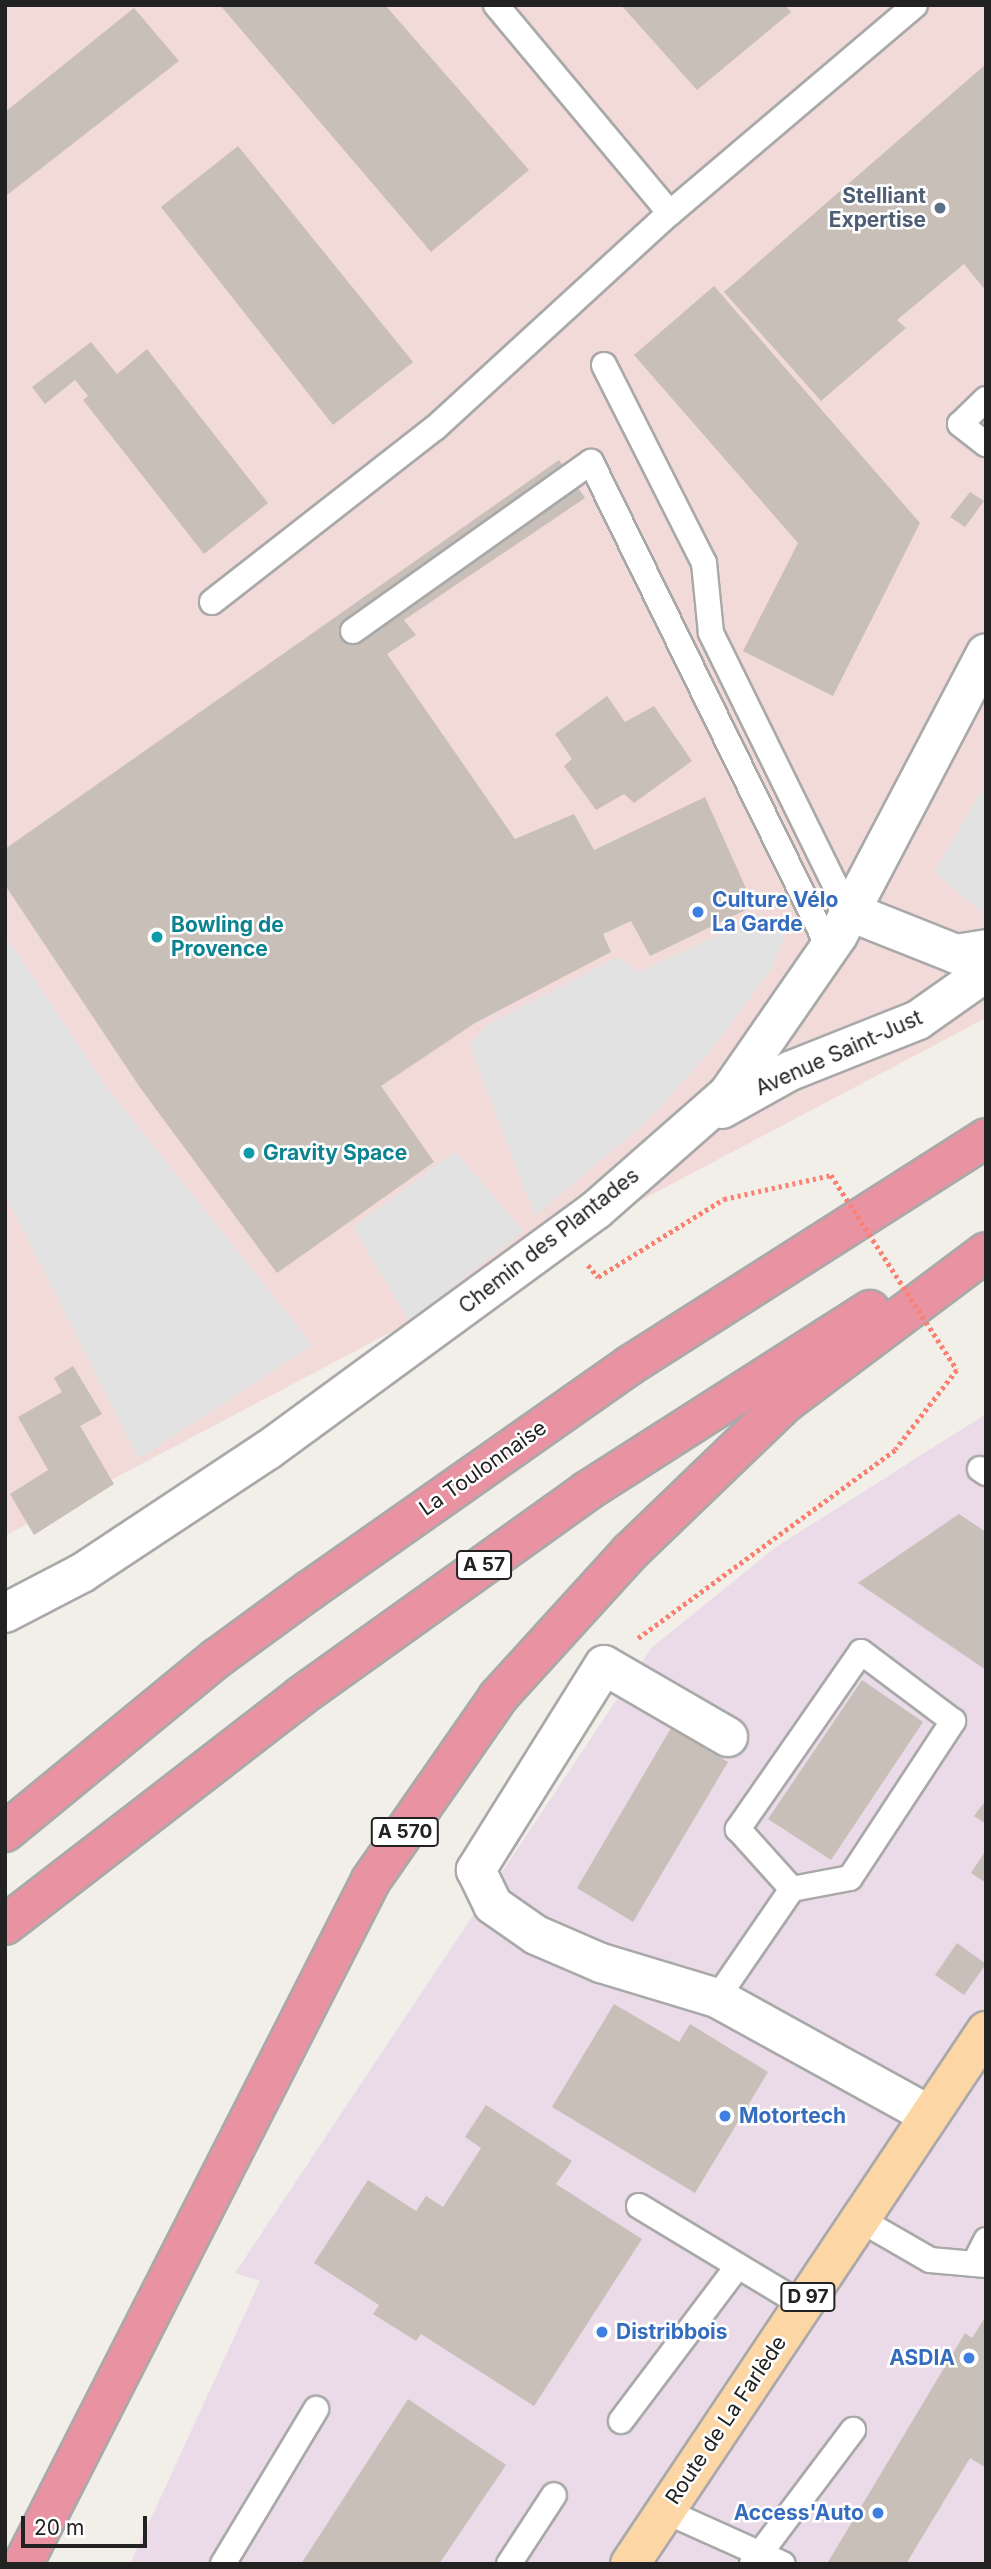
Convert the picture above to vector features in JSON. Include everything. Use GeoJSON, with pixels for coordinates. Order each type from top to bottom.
{"type":"FeatureCollection","features":[{"type":"Feature","properties":{"kind":"highway","name":"La Toulonnaise"},"geometry":{"type":"LineString","coordinates":[[5,1832],[217,1658],[630,1365],[986,1138]]}},
{"type":"Feature","properties":{"kind":"highway","name":"A 57"},"geometry":{"type":"LineString","coordinates":[[5,1925],[301,1696],[587,1491],[986,1237]]}},
{"type":"Feature","properties":{"kind":"highway","name":"A 570"},"geometry":{"type":"LineString","coordinates":[[23,2564],[371,1880],[498,1696],[631,1552],[785,1403],[986,1252]]}},
{"type":"Feature","properties":{"kind":"highway"},"geometry":{"type":"LineString","coordinates":[[5,1805],[217,1658]]}},
{"type":"Feature","properties":{"kind":"main road","name":"Route de La Farlède"},"geometry":{"type":"LineString","coordinates":[[630,2564],[986,2031]]}},
{"type":"Feature","properties":{"kind":"street","name":"Chemin des Plantades"},"geometry":{"type":"LineString","coordinates":[[5,1613],[82,1573],[268,1450],[564,1233],[728,1094],[829,948],[986,653]]}},
{"type":"Feature","properties":{"kind":"street"},"geometry":{"type":"LineString","coordinates":[[848,911],[956,954],[986,949]]}},
{"type":"Feature","properties":{"kind":"street","name":"Avenue Saint-Just"},"geometry":{"type":"LineString","coordinates":[[689,1128],[790,1071],[919,1020],[986,972]]}},
{"type":"Feature","properties":{"kind":"street"},"geometry":{"type":"LineString","coordinates":[[729,1737],[604,1665],[476,1870],[493,1905],[536,1936],[717,1998],[929,2115]]}},
{"type":"Feature","properties":{"kind":"lane"},"geometry":{"type":"LineString","coordinates":[[496,5],[670,213]]}},
{"type":"Feature","properties":{"kind":"lane"},"geometry":{"type":"LineString","coordinates":[[212,602],[435,428],[670,213],[915,5]]}},
{"type":"Feature","properties":{"kind":"lane"},"geometry":{"type":"LineString","coordinates":[[604,365],[704,563],[711,633],[848,911]]}},
{"type":"Feature","properties":{"kind":"lane"},"geometry":{"type":"LineString","coordinates":[[986,399],[960,424],[986,444]]}},
{"type":"Feature","properties":{"kind":"lane"},"geometry":{"type":"LineString","coordinates":[[353,631],[591,462],[829,948]]}},
{"type":"Feature","properties":{"kind":"lane"},"geometry":{"type":"LineString","coordinates":[[717,1998],[792,1889],[850,1878],[953,1721],[861,1652],[738,1829],[792,1889]]}},
{"type":"Feature","properties":{"kind":"lane"},"geometry":{"type":"LineString","coordinates":[[639,2206],[803,2305]]}},
{"type":"Feature","properties":{"kind":"lane"},"geometry":{"type":"LineString","coordinates":[[859,2219],[930,2260],[980,2264],[986,2240]]}},
{"type":"Feature","properties":{"kind":"lane"},"geometry":{"type":"LineString","coordinates":[[621,2421],[738,2266]]}},
{"type":"Feature","properties":{"kind":"lane"},"geometry":{"type":"LineString","coordinates":[[223,2564],[316,2409]]}},
{"type":"Feature","properties":{"kind":"lane"},"geometry":{"type":"LineString","coordinates":[[755,2558],[853,2430]]}},
{"type":"Feature","properties":{"kind":"lane"},"geometry":{"type":"LineString","coordinates":[[509,2564],[554,2495]]}},
{"type":"Feature","properties":{"kind":"lane"},"geometry":{"type":"LineString","coordinates":[[665,2511],[755,2558],[783,2564]]}},
{"type":"Feature","properties":{"kind":"path"},"geometry":{"type":"LineString","coordinates":[[564,1233],[598,1276],[724,1199],[831,1175],[957,1370],[896,1449],[712,1579],[604,1665]]}},
{"type":"Feature","properties":{"kind":"shaded area"},"geometry":{"type":"Polygon","coordinates":[[[5,5],[986,5],[986,1018],[5,1536],[5,5]]]}},
{"type":"Feature","properties":{"kind":"shaded area"},"geometry":{"type":"Polygon","coordinates":[[[986,783],[986,916],[934,872],[986,783]]]}},
{"type":"Feature","properties":{"kind":"shaded area"},"geometry":{"type":"Polygon","coordinates":[[[759,915],[788,928],[772,968],[709,1053],[646,1122],[535,1216],[469,1044],[488,1024],[618,957],[640,972],[759,915]]]}},
{"type":"Feature","properties":{"kind":"shaded area"},"geometry":{"type":"Polygon","coordinates":[[[5,935],[102,1081],[313,1345],[138,1459],[5,1194],[5,935]]]}},
{"type":"Feature","properties":{"kind":"shaded area"},"geometry":{"type":"Polygon","coordinates":[[[455,1151],[524,1231],[409,1321],[353,1227],[455,1151]]]}},
{"type":"Feature","properties":{"kind":"shaded area"},"geometry":{"type":"Polygon","coordinates":[[[986,1414],[986,2564],[130,2564],[260,2281],[235,2273],[651,1648],[776,1547],[986,1414]]]}},
{"type":"Feature","properties":{"kind":"building"},"geometry":{"type":"Polygon","coordinates":[[[220,5],[385,5],[529,170],[431,252],[220,5]]]}},
{"type":"Feature","properties":{"kind":"building"},"geometry":{"type":"Polygon","coordinates":[[[621,5],[785,5],[791,12],[697,90],[621,5]]]}},
{"type":"Feature","properties":{"kind":"building"},"geometry":{"type":"Polygon","coordinates":[[[134,8],[179,61],[7,195],[5,112],[134,8]]]}},
{"type":"Feature","properties":{"kind":"building"},"geometry":{"type":"Polygon","coordinates":[[[986,64],[986,291],[964,264],[897,320],[906,328],[821,401],[724,292],[986,64]]]}},
{"type":"Feature","properties":{"kind":"building"},"geometry":{"type":"Polygon","coordinates":[[[238,146],[413,362],[333,425],[161,207],[238,146]]]}},
{"type":"Feature","properties":{"kind":"building"},"geometry":{"type":"Polygon","coordinates":[[[714,286],[920,523],[833,696],[743,651],[798,543],[634,355],[714,286]]]}},
{"type":"Feature","properties":{"kind":"building"},"geometry":{"type":"Polygon","coordinates":[[[91,342],[117,374],[147,349],[268,503],[204,554],[83,400],[88,396],[75,380],[45,404],[32,387],[91,342]]]}},
{"type":"Feature","properties":{"kind":"building"},"geometry":{"type":"Polygon","coordinates":[[[559,460],[585,498],[404,620],[416,635],[387,654],[515,839],[574,814],[594,850],[705,797],[754,906],[650,956],[631,921],[603,934],[611,952],[475,1023],[381,1086],[434,1162],[277,1273],[141,1089],[5,885],[5,849],[559,460]]]}},
{"type":"Feature","properties":{"kind":"building"},"geometry":{"type":"Polygon","coordinates":[[[970,492],[984,501],[965,527],[950,517],[970,492]]]}},
{"type":"Feature","properties":{"kind":"building"},"geometry":{"type":"Polygon","coordinates":[[[607,696],[625,722],[654,706],[692,761],[634,803],[624,794],[596,810],[564,766],[572,759],[555,734],[607,696]]]}},
{"type":"Feature","properties":{"kind":"building"},"geometry":{"type":"Polygon","coordinates":[[[73,1366],[102,1414],[80,1426],[114,1484],[34,1535],[10,1494],[48,1470],[18,1417],[62,1392],[54,1378],[73,1366]]]}},
{"type":"Feature","properties":{"kind":"building"},"geometry":{"type":"Polygon","coordinates":[[[959,1514],[986,1532],[986,1670],[858,1583],[959,1514]]]}},
{"type":"Feature","properties":{"kind":"building"},"geometry":{"type":"Polygon","coordinates":[[[862,1680],[923,1722],[831,1860],[768,1819],[862,1680]]]}},
{"type":"Feature","properties":{"kind":"building"},"geometry":{"type":"Polygon","coordinates":[[[671,1728],[728,1762],[633,1922],[577,1888],[671,1728]]]}},
{"type":"Feature","properties":{"kind":"building"},"geometry":{"type":"Polygon","coordinates":[[[986,1800],[986,1824],[974,1816],[986,1800]]]}},
{"type":"Feature","properties":{"kind":"building"},"geometry":{"type":"Polygon","coordinates":[[[986,1850],[986,1883],[971,1873],[986,1850]]]}},
{"type":"Feature","properties":{"kind":"building"},"geometry":{"type":"Polygon","coordinates":[[[957,1943],[986,1964],[964,1995],[935,1975],[957,1943]]]}},
{"type":"Feature","properties":{"kind":"building"},"geometry":{"type":"Polygon","coordinates":[[[614,2004],[679,2042],[690,2024],[768,2072],[695,2193],[552,2107],[614,2004]]]}},
{"type":"Feature","properties":{"kind":"building"},"geometry":{"type":"Polygon","coordinates":[[[486,2105],[572,2161],[556,2184],[642,2239],[534,2406],[421,2334],[416,2341],[373,2314],[379,2305],[314,2263],[368,2180],[416,2211],[426,2196],[443,2207],[481,2148],[465,2137],[486,2105]]]}},
{"type":"Feature","properties":{"kind":"building"},"geometry":{"type":"Polygon","coordinates":[[[986,2316],[986,2468],[970,2458],[906,2564],[828,2562],[965,2333],[972,2338],[986,2316]]]}},
{"type":"Feature","properties":{"kind":"building"},"geometry":{"type":"Polygon","coordinates":[[[408,2399],[506,2465],[439,2564],[301,2564],[408,2399]]]}},
{"type":"Feature","properties":{"kind":"place","name":"Stelliant Expertise"},"geometry":{"type":"Point","coordinates":[940,208]}},
{"type":"Feature","properties":{"kind":"place","name":"Culture Vélo La Garde"},"geometry":{"type":"Point","coordinates":[698,912]}},
{"type":"Feature","properties":{"kind":"place","name":"Bowling de Provence"},"geometry":{"type":"Point","coordinates":[157,937]}},
{"type":"Feature","properties":{"kind":"place","name":"Gravity Space"},"geometry":{"type":"Point","coordinates":[249,1153]}},
{"type":"Feature","properties":{"kind":"place","name":"Motortech"},"geometry":{"type":"Point","coordinates":[725,2116]}},
{"type":"Feature","properties":{"kind":"place","name":"Distribbois"},"geometry":{"type":"Point","coordinates":[602,2332]}},
{"type":"Feature","properties":{"kind":"place","name":"ASDIA"},"geometry":{"type":"Point","coordinates":[969,2358]}},
{"type":"Feature","properties":{"kind":"place","name":"Access'Auto"},"geometry":{"type":"Point","coordinates":[878,2513]}}]}
